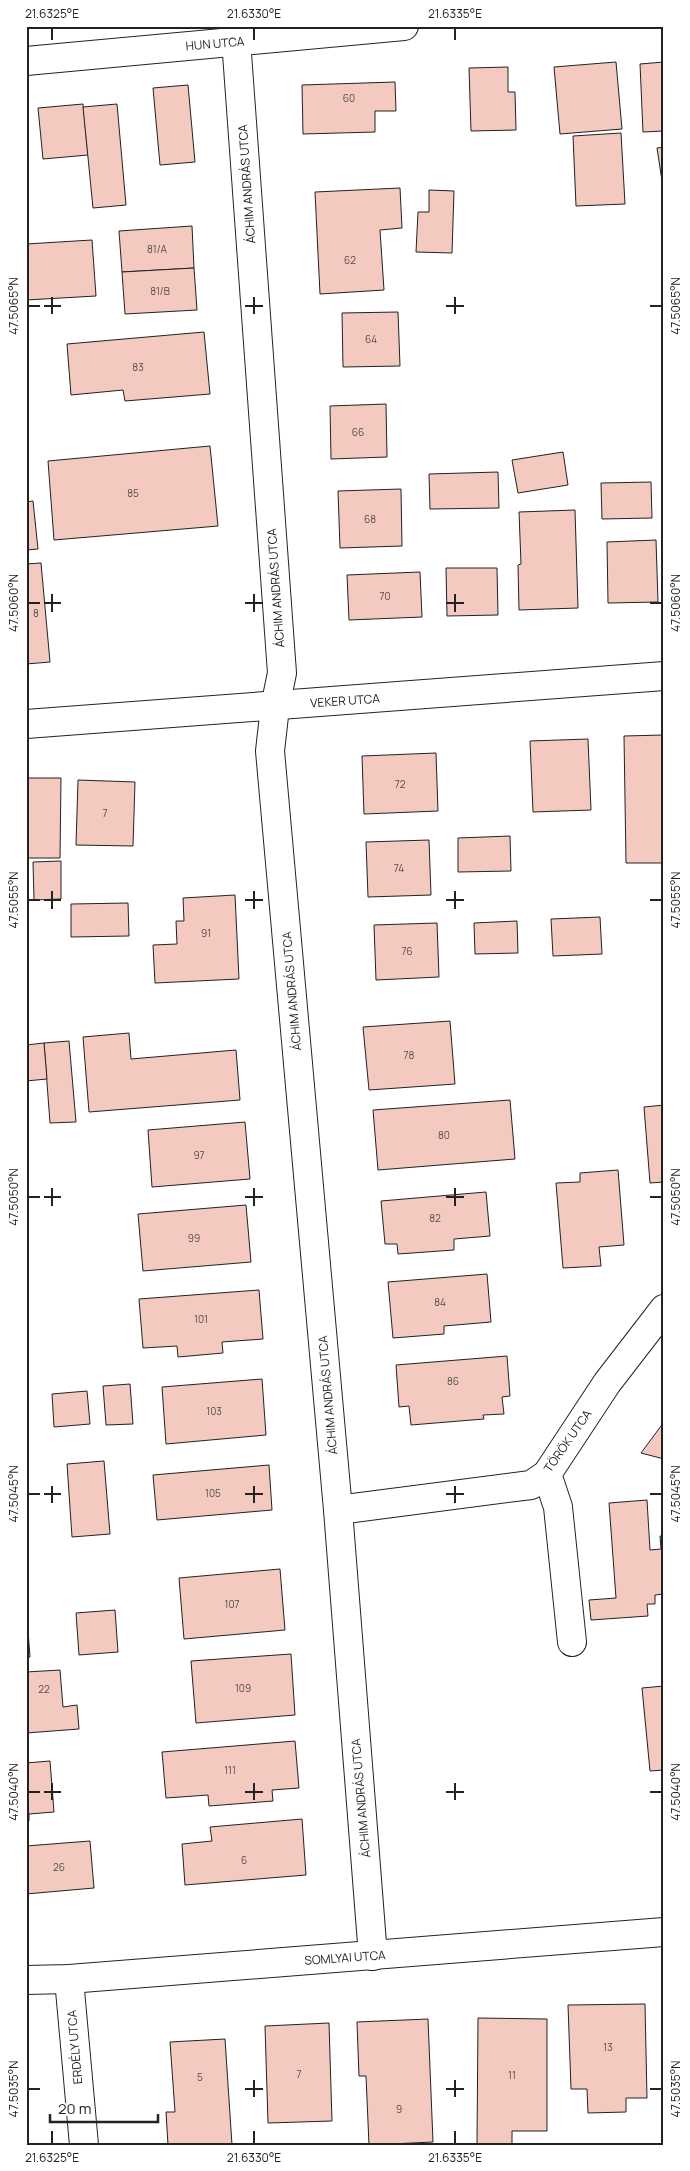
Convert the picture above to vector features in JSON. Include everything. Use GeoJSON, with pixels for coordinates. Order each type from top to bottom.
{"type":"FeatureCollection","features":[{"type":"Feature","properties":{"kind":"street","name":"HUN UTCA"},"geometry":{"type":"LineString","coordinates":[[26,61],[236,34],[404,26]]}},
{"type":"Feature","properties":{"kind":"street","name":"ÁCHIM ANDRÁS UTCA"},"geometry":{"type":"LineString","coordinates":[[236,34],[282,673],[275,707],[270,751],[338,1510],[374,1956]]}},
{"type":"Feature","properties":{"kind":"street","name":"VEKER UTCA"},"geometry":{"type":"LineString","coordinates":[[26,724],[275,707],[664,676]]}},
{"type":"Feature","properties":{"kind":"street","name":"TÖRÖK UTCA"},"geometry":{"type":"LineString","coordinates":[[338,1510],[531,1485],[547,1474],[608,1383],[664,1309]]}},
{"type":"Feature","properties":{"kind":"street"},"geometry":{"type":"LineString","coordinates":[[547,1474],[558,1507],[572,1642]]}},
{"type":"Feature","properties":{"kind":"street","name":"SOMLYAI UTCA"},"geometry":{"type":"LineString","coordinates":[[26,1980],[69,1979],[664,1932]]}},
{"type":"Feature","properties":{"kind":"street","name":"ERDÉLY UTCA"},"geometry":{"type":"LineString","coordinates":[[69,1979],[84,2145]]}},
{"type":"Feature","properties":{"kind":"building"},"geometry":{"type":"Polygon","coordinates":[[[616,62],[622,129],[560,134],[554,67],[616,62]]]}},
{"type":"Feature","properties":{"kind":"building"},"geometry":{"type":"Polygon","coordinates":[[[664,62],[664,131],[643,132],[640,64],[664,62]]]}},
{"type":"Feature","properties":{"kind":"building"},"geometry":{"type":"Polygon","coordinates":[[[508,67],[508,92],[515,92],[516,130],[471,131],[469,68],[508,67]]]}},
{"type":"Feature","properties":{"kind":"building"},"geometry":{"type":"Polygon","coordinates":[[[395,82],[396,111],[375,111],[375,132],[303,134],[302,85],[395,82]]]}},
{"type":"Feature","properties":{"kind":"building"},"geometry":{"type":"Polygon","coordinates":[[[188,85],[195,162],[160,165],[153,88],[188,85]]]}},
{"type":"Feature","properties":{"kind":"building"},"geometry":{"type":"Polygon","coordinates":[[[83,104],[88,155],[43,159],[38,108],[83,104]]]}},
{"type":"Feature","properties":{"kind":"building"},"geometry":{"type":"Polygon","coordinates":[[[117,104],[126,205],[93,208],[83,107],[117,104]]]}},
{"type":"Feature","properties":{"kind":"building"},"geometry":{"type":"Polygon","coordinates":[[[621,133],[625,204],[576,206],[573,136],[621,133]]]}},
{"type":"Feature","properties":{"kind":"building"},"geometry":{"type":"Polygon","coordinates":[[[664,147],[664,194],[657,148],[664,147]]]}},
{"type":"Feature","properties":{"kind":"building"},"geometry":{"type":"Polygon","coordinates":[[[400,188],[402,228],[380,230],[384,290],[320,294],[315,192],[400,188]]]}},
{"type":"Feature","properties":{"kind":"building"},"geometry":{"type":"Polygon","coordinates":[[[429,190],[454,191],[452,253],[416,252],[418,212],[429,212],[429,190]]]}},
{"type":"Feature","properties":{"kind":"building"},"geometry":{"type":"Polygon","coordinates":[[[192,226],[194,268],[122,272],[119,231],[192,226]]]}},
{"type":"Feature","properties":{"kind":"building"},"geometry":{"type":"Polygon","coordinates":[[[92,240],[96,296],[26,300],[26,244],[92,240]]]}},
{"type":"Feature","properties":{"kind":"building"},"geometry":{"type":"Polygon","coordinates":[[[194,268],[197,310],[125,314],[122,272],[194,268]]]}},
{"type":"Feature","properties":{"kind":"building"},"geometry":{"type":"Polygon","coordinates":[[[398,312],[400,366],[343,367],[342,313],[398,312]]]}},
{"type":"Feature","properties":{"kind":"building"},"geometry":{"type":"Polygon","coordinates":[[[204,332],[210,394],[125,401],[123,390],[71,395],[67,344],[204,332]]]}},
{"type":"Feature","properties":{"kind":"building"},"geometry":{"type":"Polygon","coordinates":[[[386,404],[387,457],[331,459],[330,406],[386,404]]]}},
{"type":"Feature","properties":{"kind":"building"},"geometry":{"type":"Polygon","coordinates":[[[210,446],[218,526],[54,540],[48,461],[210,446]]]}},
{"type":"Feature","properties":{"kind":"building"},"geometry":{"type":"Polygon","coordinates":[[[563,452],[568,485],[518,493],[512,460],[563,452]]]}},
{"type":"Feature","properties":{"kind":"building"},"geometry":{"type":"Polygon","coordinates":[[[498,472],[499,508],[430,509],[429,474],[498,472]]]}},
{"type":"Feature","properties":{"kind":"building"},"geometry":{"type":"Polygon","coordinates":[[[651,482],[652,518],[602,519],[601,483],[651,482]]]}},
{"type":"Feature","properties":{"kind":"building"},"geometry":{"type":"Polygon","coordinates":[[[401,489],[402,546],[340,548],[338,491],[401,489]]]}},
{"type":"Feature","properties":{"kind":"building"},"geometry":{"type":"Polygon","coordinates":[[[33,501],[38,549],[26,550],[26,502],[33,501]]]}},
{"type":"Feature","properties":{"kind":"building"},"geometry":{"type":"Polygon","coordinates":[[[575,510],[578,608],[519,610],[518,565],[521,564],[519,512],[575,510]]]}},
{"type":"Feature","properties":{"kind":"building"},"geometry":{"type":"Polygon","coordinates":[[[656,540],[658,602],[608,603],[607,542],[656,540]]]}},
{"type":"Feature","properties":{"kind":"building"},"geometry":{"type":"Polygon","coordinates":[[[41,563],[50,662],[26,664],[26,564],[41,563]]]}},
{"type":"Feature","properties":{"kind":"building"},"geometry":{"type":"Polygon","coordinates":[[[446,568],[497,568],[498,615],[447,616],[446,568]]]}},
{"type":"Feature","properties":{"kind":"building"},"geometry":{"type":"Polygon","coordinates":[[[420,572],[422,617],[349,620],[347,575],[420,572]]]}},
{"type":"Feature","properties":{"kind":"building"},"geometry":{"type":"Polygon","coordinates":[[[663,735],[664,863],[626,863],[624,736],[663,735]]]}},
{"type":"Feature","properties":{"kind":"building"},"geometry":{"type":"Polygon","coordinates":[[[588,739],[591,810],[533,812],[530,741],[588,739]]]}},
{"type":"Feature","properties":{"kind":"building"},"geometry":{"type":"Polygon","coordinates":[[[436,753],[438,811],[364,814],[362,756],[436,753]]]}},
{"type":"Feature","properties":{"kind":"building"},"geometry":{"type":"Polygon","coordinates":[[[27,778],[61,778],[60,858],[26,858],[27,778]]]}},
{"type":"Feature","properties":{"kind":"building"},"geometry":{"type":"Polygon","coordinates":[[[78,780],[135,782],[133,846],[76,845],[78,780]]]}},
{"type":"Feature","properties":{"kind":"building"},"geometry":{"type":"Polygon","coordinates":[[[510,836],[511,871],[458,872],[458,838],[510,836]]]}},
{"type":"Feature","properties":{"kind":"building"},"geometry":{"type":"Polygon","coordinates":[[[429,840],[431,895],[368,897],[366,842],[429,840]]]}},
{"type":"Feature","properties":{"kind":"building"},"geometry":{"type":"Polygon","coordinates":[[[61,861],[61,899],[34,900],[33,862],[61,861]]]}},
{"type":"Feature","properties":{"kind":"building"},"geometry":{"type":"Polygon","coordinates":[[[235,895],[239,979],[155,983],[153,945],[177,944],[176,921],[184,921],[183,898],[235,895]]]}},
{"type":"Feature","properties":{"kind":"building"},"geometry":{"type":"Polygon","coordinates":[[[128,903],[129,936],[71,937],[71,904],[128,903]]]}},
{"type":"Feature","properties":{"kind":"building"},"geometry":{"type":"Polygon","coordinates":[[[600,917],[602,954],[553,956],[551,919],[600,917]]]}},
{"type":"Feature","properties":{"kind":"building"},"geometry":{"type":"Polygon","coordinates":[[[517,921],[518,953],[475,954],[474,923],[517,921]]]}},
{"type":"Feature","properties":{"kind":"building"},"geometry":{"type":"Polygon","coordinates":[[[437,923],[439,977],[376,980],[374,925],[437,923]]]}},
{"type":"Feature","properties":{"kind":"building"},"geometry":{"type":"Polygon","coordinates":[[[450,1021],[455,1084],[369,1090],[363,1027],[450,1021]]]}},
{"type":"Feature","properties":{"kind":"building"},"geometry":{"type":"Polygon","coordinates":[[[129,1033],[131,1059],[236,1050],[240,1100],[89,1112],[83,1037],[129,1033]]]}},
{"type":"Feature","properties":{"kind":"building"},"geometry":{"type":"Polygon","coordinates":[[[69,1041],[76,1122],[50,1123],[44,1043],[69,1041]]]}},
{"type":"Feature","properties":{"kind":"building"},"geometry":{"type":"Polygon","coordinates":[[[44,1043],[47,1079],[26,1081],[26,1045],[44,1043]]]}},
{"type":"Feature","properties":{"kind":"building"},"geometry":{"type":"Polygon","coordinates":[[[510,1100],[515,1159],[378,1170],[373,1110],[510,1100]]]}},
{"type":"Feature","properties":{"kind":"building"},"geometry":{"type":"Polygon","coordinates":[[[664,1105],[664,1182],[650,1183],[644,1107],[664,1105]]]}},
{"type":"Feature","properties":{"kind":"building"},"geometry":{"type":"Polygon","coordinates":[[[245,1122],[250,1179],[152,1187],[148,1130],[245,1122]]]}},
{"type":"Feature","properties":{"kind":"building"},"geometry":{"type":"Polygon","coordinates":[[[618,1170],[624,1245],[599,1247],[601,1266],[563,1268],[556,1183],[580,1182],[580,1173],[618,1170]]]}},
{"type":"Feature","properties":{"kind":"building"},"geometry":{"type":"Polygon","coordinates":[[[486,1192],[490,1236],[454,1239],[454,1250],[398,1254],[397,1244],[385,1244],[381,1201],[486,1192]]]}},
{"type":"Feature","properties":{"kind":"building"},"geometry":{"type":"Polygon","coordinates":[[[246,1205],[251,1262],[143,1271],[138,1214],[246,1205]]]}},
{"type":"Feature","properties":{"kind":"building"},"geometry":{"type":"Polygon","coordinates":[[[487,1274],[491,1322],[444,1326],[444,1334],[393,1338],[388,1282],[487,1274]]]}},
{"type":"Feature","properties":{"kind":"building"},"geometry":{"type":"Polygon","coordinates":[[[259,1290],[263,1339],[222,1342],[223,1353],[178,1357],[177,1346],[143,1348],[139,1299],[259,1290]]]}},
{"type":"Feature","properties":{"kind":"building"},"geometry":{"type":"Polygon","coordinates":[[[507,1356],[510,1396],[502,1397],[504,1414],[483,1415],[484,1419],[411,1425],[409,1406],[399,1407],[396,1365],[507,1356]]]}},
{"type":"Feature","properties":{"kind":"building"},"geometry":{"type":"Polygon","coordinates":[[[262,1379],[266,1435],[166,1444],[162,1387],[262,1379]]]}},
{"type":"Feature","properties":{"kind":"building"},"geometry":{"type":"Polygon","coordinates":[[[130,1384],[133,1424],[106,1425],[103,1386],[130,1384]]]}},
{"type":"Feature","properties":{"kind":"building"},"geometry":{"type":"Polygon","coordinates":[[[87,1391],[90,1424],[54,1427],[52,1394],[87,1391]]]}},
{"type":"Feature","properties":{"kind":"building"},"geometry":{"type":"Polygon","coordinates":[[[664,1422],[664,1459],[641,1453],[664,1422]]]}},
{"type":"Feature","properties":{"kind":"building"},"geometry":{"type":"Polygon","coordinates":[[[104,1461],[110,1534],[72,1537],[67,1464],[104,1461]]]}},
{"type":"Feature","properties":{"kind":"building"},"geometry":{"type":"Polygon","coordinates":[[[269,1465],[272,1510],[157,1520],[153,1475],[269,1465]]]}},
{"type":"Feature","properties":{"kind":"building"},"geometry":{"type":"Polygon","coordinates":[[[647,1500],[650,1550],[661,1549],[660,1536],[664,1536],[664,1594],[655,1595],[655,1604],[647,1604],[648,1616],[591,1620],[589,1600],[616,1598],[609,1503],[647,1500]]]}},
{"type":"Feature","properties":{"kind":"building"},"geometry":{"type":"Polygon","coordinates":[[[280,1569],[285,1630],[184,1639],[179,1578],[280,1569]]]}},
{"type":"Feature","properties":{"kind":"building"},"geometry":{"type":"Polygon","coordinates":[[[26,1604],[30,1657],[26,1657],[26,1604]]]}},
{"type":"Feature","properties":{"kind":"building"},"geometry":{"type":"Polygon","coordinates":[[[115,1610],[118,1652],[79,1655],[76,1613],[115,1610]]]}},
{"type":"Feature","properties":{"kind":"building"},"geometry":{"type":"Polygon","coordinates":[[[291,1654],[295,1715],[196,1723],[191,1661],[291,1654]]]}},
{"type":"Feature","properties":{"kind":"building"},"geometry":{"type":"Polygon","coordinates":[[[60,1670],[63,1707],[77,1705],[79,1729],[26,1733],[26,1672],[60,1670]]]}},
{"type":"Feature","properties":{"kind":"building"},"geometry":{"type":"Polygon","coordinates":[[[664,1686],[664,1770],[650,1771],[642,1688],[664,1686]]]}},
{"type":"Feature","properties":{"kind":"building"},"geometry":{"type":"Polygon","coordinates":[[[295,1741],[299,1788],[272,1790],[273,1801],[209,1806],[208,1795],[166,1798],[162,1752],[295,1741]]]}},
{"type":"Feature","properties":{"kind":"building"},"geometry":{"type":"Polygon","coordinates":[[[50,1761],[54,1812],[29,1814],[29,1821],[26,1821],[26,1763],[50,1761]]]}},
{"type":"Feature","properties":{"kind":"building"},"geometry":{"type":"Polygon","coordinates":[[[302,1819],[306,1875],[185,1885],[182,1844],[212,1841],[210,1827],[302,1819]]]}},
{"type":"Feature","properties":{"kind":"building"},"geometry":{"type":"Polygon","coordinates":[[[90,1841],[94,1888],[26,1894],[26,1846],[90,1841]]]}},
{"type":"Feature","properties":{"kind":"building"},"geometry":{"type":"Polygon","coordinates":[[[645,2004],[647,2098],[626,2098],[626,2112],[588,2113],[587,2089],[571,2089],[568,2005],[645,2004]]]}},
{"type":"Feature","properties":{"kind":"building"},"geometry":{"type":"Polygon","coordinates":[[[478,2018],[547,2019],[547,2131],[512,2131],[512,2145],[477,2144],[478,2018]]]}},
{"type":"Feature","properties":{"kind":"building"},"geometry":{"type":"Polygon","coordinates":[[[428,2019],[433,2142],[369,2145],[366,2076],[359,2076],[357,2022],[428,2019]]]}},
{"type":"Feature","properties":{"kind":"building"},"geometry":{"type":"Polygon","coordinates":[[[329,2023],[332,2121],[268,2123],[265,2026],[329,2023]]]}},
{"type":"Feature","properties":{"kind":"building"},"geometry":{"type":"Polygon","coordinates":[[[225,2039],[232,2145],[168,2145],[166,2112],[175,2112],[170,2042],[225,2039]]]}}]}
